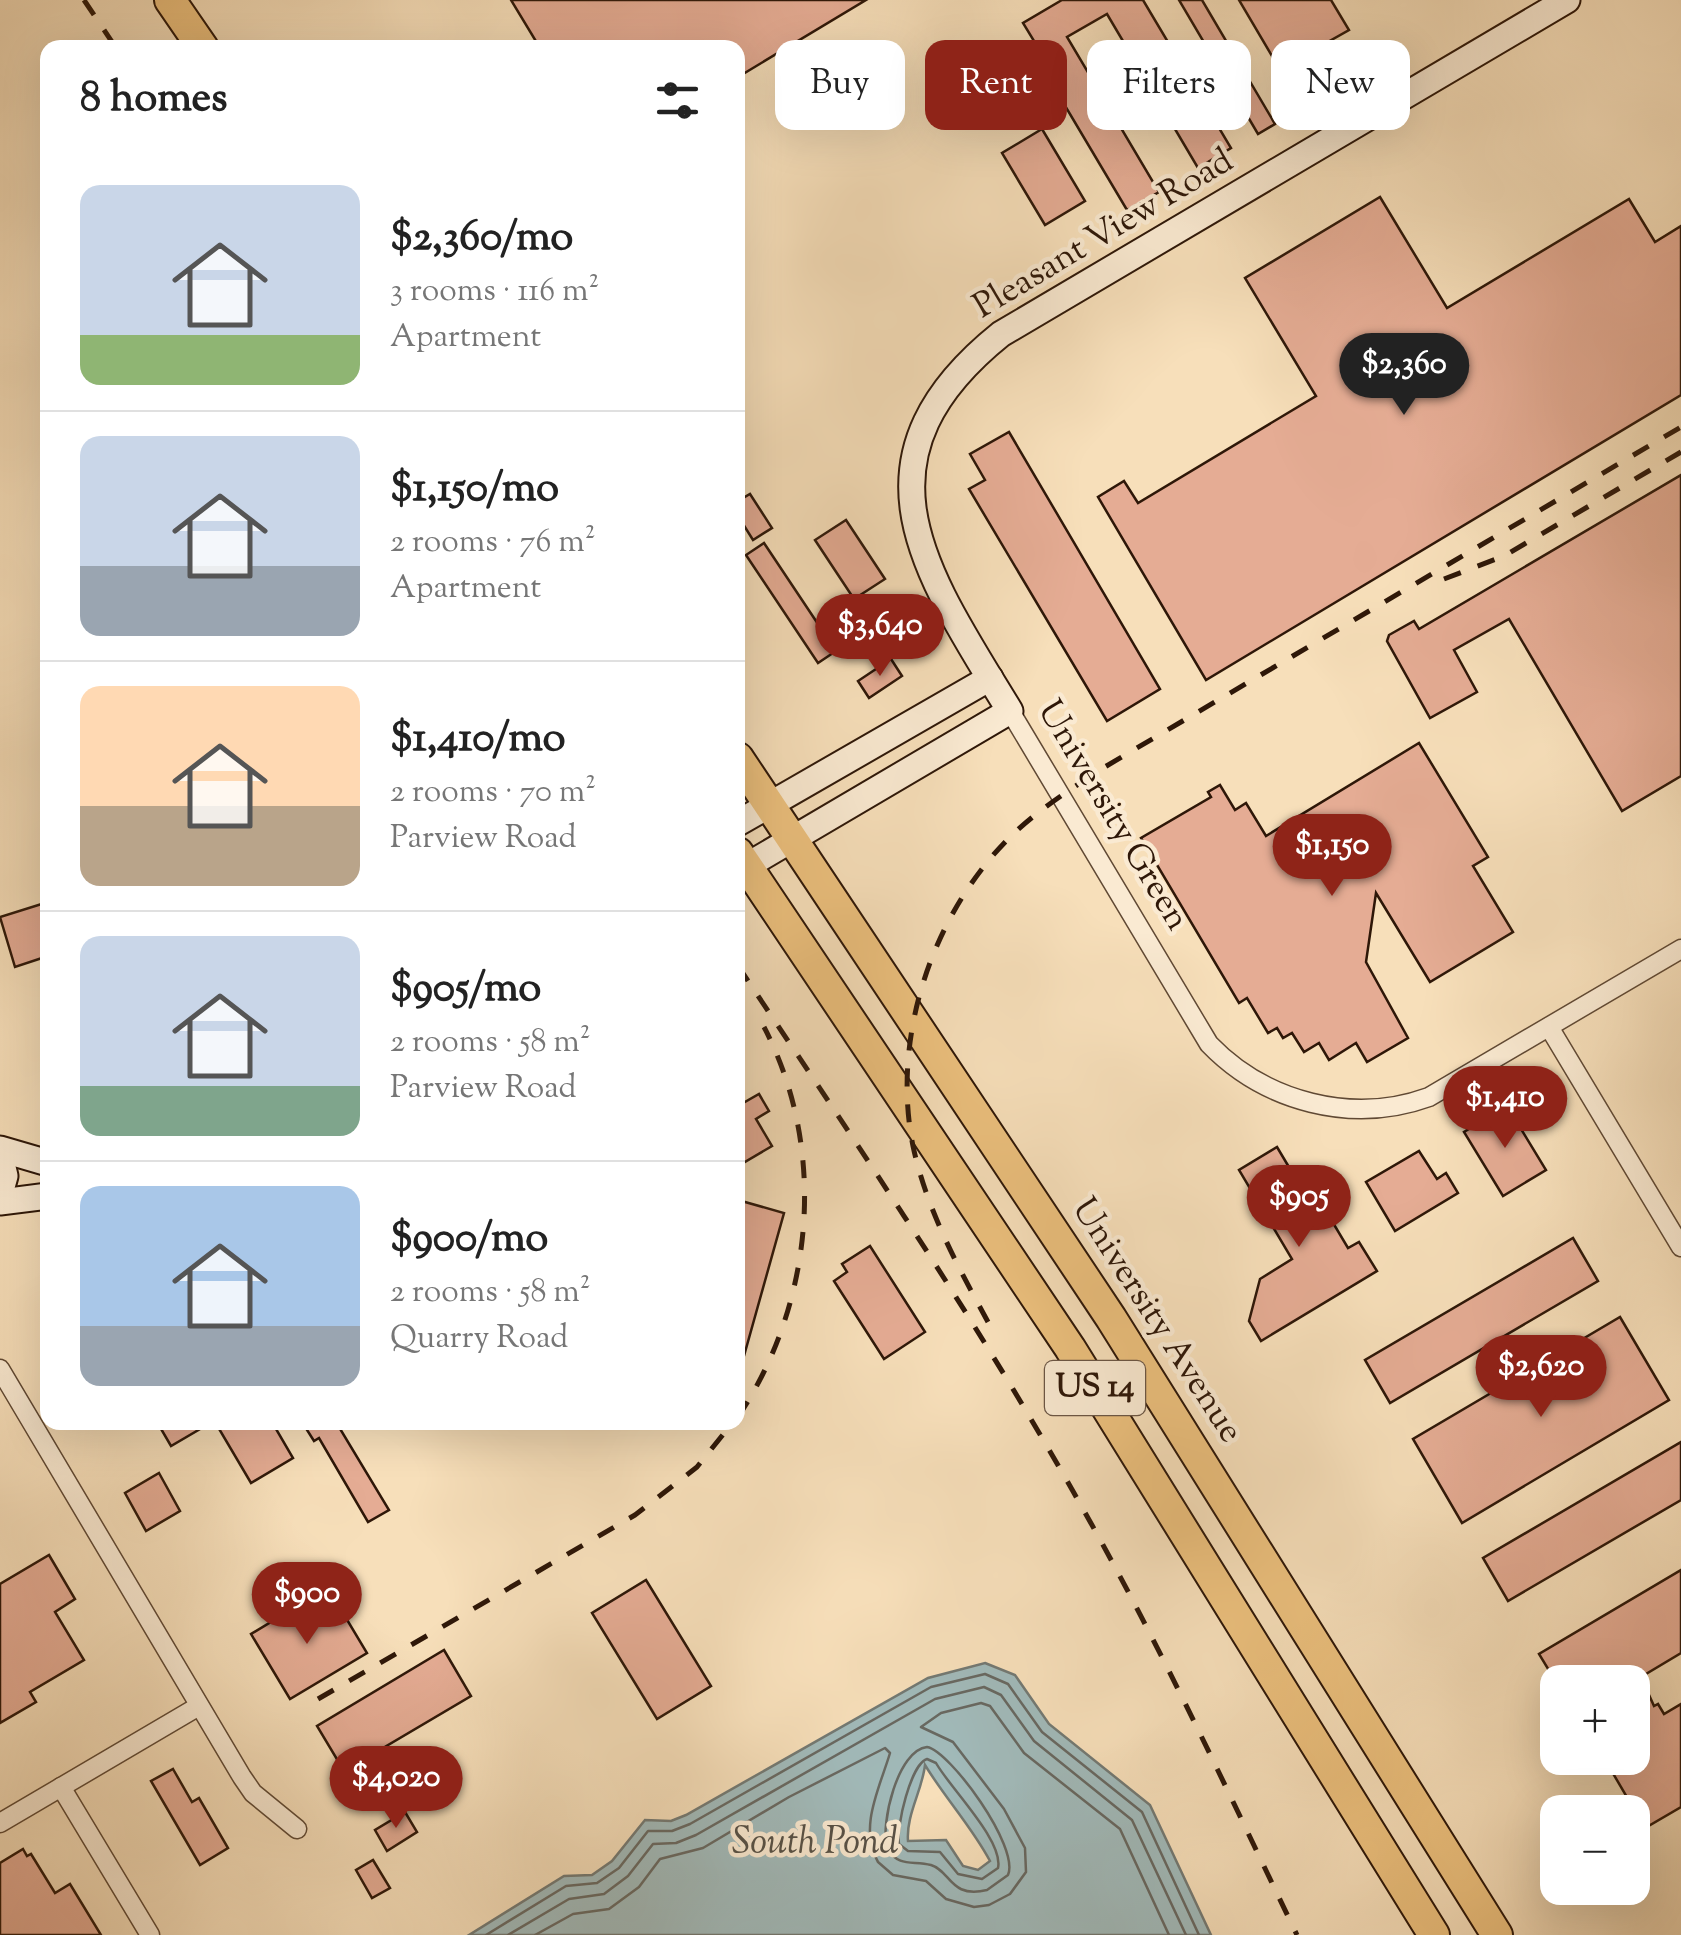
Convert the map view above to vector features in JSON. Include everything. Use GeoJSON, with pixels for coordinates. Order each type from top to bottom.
{"type":"FeatureCollection","features":[{"type":"Feature","properties":{"kind":"main road"},"geometry":{"type":"LineString","coordinates":[[170,0],[198,40]]}},
{"type":"Feature","properties":{"kind":"main road","name":"University Avenue"},"geometry":{"type":"LineString","coordinates":[[745,769],[1111,1318],[1497,1935]]}},
{"type":"Feature","properties":{"kind":"main road","name":"US 14"},"geometry":{"type":"LineString","coordinates":[[745,870],[1070,1348],[1434,1935]]}},
{"type":"Feature","properties":{"kind":"street","name":"Pleasant View Road"},"geometry":{"type":"LineString","coordinates":[[914,501],[912,474],[923,430],[938,397],[952,376],[1001,334],[1567,0]]}},
{"type":"Feature","properties":{"kind":"street","name":"University Green"},"geometry":{"type":"LineString","coordinates":[[914,501],[919,545],[933,584],[1209,1044],[1242,1073],[1321,1108],[1368,1110],[1410,1104],[1454,1084],[1549,1027]]}},
{"type":"Feature","properties":{"kind":"street"},"geometry":{"type":"LineString","coordinates":[[745,819],[990,678]]}},
{"type":"Feature","properties":{"kind":"street"},"geometry":{"type":"LineString","coordinates":[[745,861],[790,842],[1010,711]]}},
{"type":"Feature","properties":{"kind":"street"},"geometry":{"type":"LineString","coordinates":[[1681,949],[1549,1027],[1681,1247]]}},
{"type":"Feature","properties":{"kind":"street"},"geometry":{"type":"LineString","coordinates":[[0,1194],[5,1176],[0,1152],[40,1161]]}},
{"type":"Feature","properties":{"kind":"street"},"geometry":{"type":"LineString","coordinates":[[0,1202],[40,1197]]}},
{"type":"Feature","properties":{"kind":"street"},"geometry":{"type":"LineString","coordinates":[[1,1374],[253,1793],[298,1829]]}},
{"type":"Feature","properties":{"kind":"street"},"geometry":{"type":"LineString","coordinates":[[0,1824],[199,1706]]}},
{"type":"Feature","properties":{"kind":"street"},"geometry":{"type":"LineString","coordinates":[[61,1787],[150,1935]]}},
{"type":"Feature","properties":{"kind":"water","name":"South Pond"},"geometry":{"type":"Polygon","coordinates":[[[985,1663],[1015,1675],[1049,1724],[1150,1805],[1211,1935],[469,1935],[564,1876],[592,1875],[612,1861],[645,1820],[671,1821],[686,1815],[928,1678],[985,1663]],[[925,1765],[909,1822],[908,1841],[946,1840],[963,1866],[978,1870],[990,1861],[925,1765]]]}},
{"type":"Feature","properties":{"kind":"building"},"geometry":{"type":"Polygon","coordinates":[[[511,0],[866,0],[800,40],[775,40],[775,55],[745,73],[745,40],[535,40],[511,0]]]}},
{"type":"Feature","properties":{"kind":"building"},"geometry":{"type":"Polygon","coordinates":[[[1062,0],[1143,0],[1167,40],[1122,40],[1107,14],[1067,37],[1087,71],[1087,130],[1122,130],[1159,192],[1127,210],[1067,109],[1067,40],[1033,40],[1023,23],[1062,0]]]}},
{"type":"Feature","properties":{"kind":"building"},"geometry":{"type":"Polygon","coordinates":[[[1179,0],[1202,0],[1226,40],[1203,40],[1179,0]]]}},
{"type":"Feature","properties":{"kind":"building"},"geometry":{"type":"Polygon","coordinates":[[[1239,0],[1331,0],[1349,30],[1331,40],[1271,40],[1271,54],[1239,0]]]}},
{"type":"Feature","properties":{"kind":"building"},"geometry":{"type":"Polygon","coordinates":[[[1251,83],[1271,117],[1271,126],[1258,134],[1251,122],[1251,83]]]}},
{"type":"Feature","properties":{"kind":"building"},"geometry":{"type":"Polygon","coordinates":[[[1043,130],[1085,201],[1045,225],[1002,153],[1043,130]]]}},
{"type":"Feature","properties":{"kind":"building"},"geometry":{"type":"Polygon","coordinates":[[[1176,130],[1220,130],[1231,148],[1198,168],[1176,130]]]}},
{"type":"Feature","properties":{"kind":"building"},"geometry":{"type":"Polygon","coordinates":[[[1380,197],[1447,308],[1629,199],[1655,242],[1681,226],[1681,395],[1206,680],[1098,497],[1124,481],[1138,503],[1316,396],[1245,278],[1380,197]]]}},
{"type":"Feature","properties":{"kind":"building"},"geometry":{"type":"Polygon","coordinates":[[[1009,432],[1160,689],[1107,721],[969,489],[985,480],[970,454],[1009,432]]]}},
{"type":"Feature","properties":{"kind":"building"},"geometry":{"type":"Polygon","coordinates":[[[1681,475],[1681,776],[1622,811],[1509,619],[1454,650],[1477,692],[1430,718],[1387,641],[1389,635],[1414,621],[1419,629],[1681,475]]]}},
{"type":"Feature","properties":{"kind":"building"},"geometry":{"type":"Polygon","coordinates":[[[750,494],[772,528],[753,540],[745,527],[745,497],[750,494]]]}},
{"type":"Feature","properties":{"kind":"building"},"geometry":{"type":"Polygon","coordinates":[[[846,520],[885,579],[854,599],[815,540],[846,520]]]}},
{"type":"Feature","properties":{"kind":"building"},"geometry":{"type":"Polygon","coordinates":[[[764,543],[836,651],[818,663],[746,555],[764,543]]]}},
{"type":"Feature","properties":{"kind":"building"},"geometry":{"type":"Polygon","coordinates":[[[891,659],[902,676],[869,698],[858,681],[891,659]]]}},
{"type":"Feature","properties":{"kind":"building"},"geometry":{"type":"Polygon","coordinates":[[[1419,743],[1488,857],[1473,866],[1513,932],[1430,982],[1376,893],[1366,962],[1408,1038],[1367,1062],[1356,1043],[1329,1060],[1319,1043],[1304,1052],[1292,1033],[1283,1038],[1277,1028],[1268,1033],[1247,998],[1239,1003],[1141,838],[1211,797],[1208,792],[1220,785],[1235,810],[1246,803],[1266,836],[1419,743]]]}},
{"type":"Feature","properties":{"kind":"building"},"geometry":{"type":"Polygon","coordinates":[[[40,904],[40,959],[15,967],[0,917],[40,904]]]}},
{"type":"Feature","properties":{"kind":"building"},"geometry":{"type":"Polygon","coordinates":[[[759,1094],[769,1111],[756,1119],[772,1146],[745,1162],[745,1102],[759,1094]]]}},
{"type":"Feature","properties":{"kind":"building"},"geometry":{"type":"Polygon","coordinates":[[[1507,1106],[1546,1170],[1503,1196],[1464,1132],[1507,1106]]]}},
{"type":"Feature","properties":{"kind":"building"},"geometry":{"type":"Polygon","coordinates":[[[1277,1147],[1318,1216],[1326,1211],[1348,1248],[1359,1242],[1377,1271],[1261,1341],[1249,1321],[1260,1279],[1292,1259],[1239,1170],[1277,1147]]]}},
{"type":"Feature","properties":{"kind":"building"},"geometry":{"type":"Polygon","coordinates":[[[1419,1151],[1437,1179],[1446,1173],[1458,1193],[1395,1231],[1366,1182],[1419,1151]]]}},
{"type":"Feature","properties":{"kind":"building"},"geometry":{"type":"Polygon","coordinates":[[[745,1202],[784,1213],[745,1352],[745,1202]]]}},
{"type":"Feature","properties":{"kind":"building"},"geometry":{"type":"Polygon","coordinates":[[[1573,1238],[1598,1281],[1390,1403],[1365,1360],[1573,1238]]]}},
{"type":"Feature","properties":{"kind":"building"},"geometry":{"type":"Polygon","coordinates":[[[870,1246],[925,1332],[884,1359],[834,1281],[847,1272],[842,1264],[870,1246]]]}},
{"type":"Feature","properties":{"kind":"building"},"geometry":{"type":"Polygon","coordinates":[[[1620,1317],[1669,1400],[1462,1523],[1413,1439],[1620,1317]]]}},
{"type":"Feature","properties":{"kind":"building"},"geometry":{"type":"Polygon","coordinates":[[[162,1430],[198,1430],[171,1446],[162,1430]]]}},
{"type":"Feature","properties":{"kind":"building"},"geometry":{"type":"Polygon","coordinates":[[[220,1430],[277,1430],[293,1458],[251,1483],[220,1430]]]}},
{"type":"Feature","properties":{"kind":"building"},"geometry":{"type":"Polygon","coordinates":[[[307,1430],[341,1430],[389,1510],[368,1522],[319,1438],[314,1441],[307,1430]]]}},
{"type":"Feature","properties":{"kind":"building"},"geometry":{"type":"Polygon","coordinates":[[[1681,1442],[1681,1500],[1508,1601],[1483,1558],[1681,1442]]]}},
{"type":"Feature","properties":{"kind":"building"},"geometry":{"type":"Polygon","coordinates":[[[159,1473],[180,1511],[146,1531],[125,1493],[159,1473]]]}},
{"type":"Feature","properties":{"kind":"building"},"geometry":{"type":"Polygon","coordinates":[[[49,1555],[75,1599],[55,1612],[84,1660],[30,1692],[36,1702],[0,1723],[0,1584],[49,1555]]]}},
{"type":"Feature","properties":{"kind":"building"},"geometry":{"type":"Polygon","coordinates":[[[1681,1570],[1681,1653],[1650,1672],[1650,1665],[1546,1665],[1539,1654],[1681,1570]]]}},
{"type":"Feature","properties":{"kind":"building"},"geometry":{"type":"Polygon","coordinates":[[[646,1580],[711,1686],[657,1719],[592,1613],[646,1580]]]}},
{"type":"Feature","properties":{"kind":"building"},"geometry":{"type":"Polygon","coordinates":[[[309,1599],[324,1624],[343,1613],[367,1653],[290,1699],[251,1634],[309,1599]]]}},
{"type":"Feature","properties":{"kind":"building"},"geometry":{"type":"Polygon","coordinates":[[[444,1650],[471,1696],[344,1771],[317,1726],[444,1650]]]}},
{"type":"Feature","properties":{"kind":"building"},"geometry":{"type":"Polygon","coordinates":[[[1650,1697],[1664,1714],[1681,1704],[1681,1807],[1650,1825],[1650,1795],[1626,1795],[1614,1775],[1650,1775],[1650,1697]]]}},
{"type":"Feature","properties":{"kind":"building"},"geometry":{"type":"Polygon","coordinates":[[[173,1769],[192,1802],[199,1798],[228,1848],[200,1865],[151,1781],[173,1769]]]}},
{"type":"Feature","properties":{"kind":"building"},"geometry":{"type":"Polygon","coordinates":[[[405,1812],[417,1832],[387,1851],[375,1830],[405,1812]]]}},
{"type":"Feature","properties":{"kind":"building"},"geometry":{"type":"Polygon","coordinates":[[[23,1849],[27,1856],[31,1854],[55,1893],[70,1884],[101,1935],[0,1935],[0,1863],[23,1849]]]}},
{"type":"Feature","properties":{"kind":"building"},"geometry":{"type":"Polygon","coordinates":[[[373,1860],[390,1888],[372,1898],[356,1870],[373,1860]]]}},
{"type":"Feature","properties":{"kind":"railway"},"geometry":{"type":"LineString","coordinates":[[84,0],[111,40]]}},
{"type":"Feature","properties":{"kind":"railway"},"geometry":{"type":"LineString","coordinates":[[988,1322],[926,1192],[913,1146],[908,1105],[908,1063],[924,980],[939,940],[983,867],[1033,817],[1103,768],[1681,427]]}},
{"type":"Feature","properties":{"kind":"railway"},"geometry":{"type":"LineString","coordinates":[[1444,579],[1504,556],[1681,452]]}},
{"type":"Feature","properties":{"kind":"railway"},"geometry":{"type":"LineString","coordinates":[[745,977],[916,1234],[1043,1439],[1140,1614],[1297,1935]]}},
{"type":"Feature","properties":{"kind":"railway"},"geometry":{"type":"LineString","coordinates":[[745,1405],[764,1373],[783,1325],[804,1225],[804,1174],[798,1124],[784,1074],[764,1027]]}},
{"type":"Feature","properties":{"kind":"railway"},"geometry":{"type":"LineString","coordinates":[[318,1699],[635,1515],[697,1467],[727,1430]]}}]}
